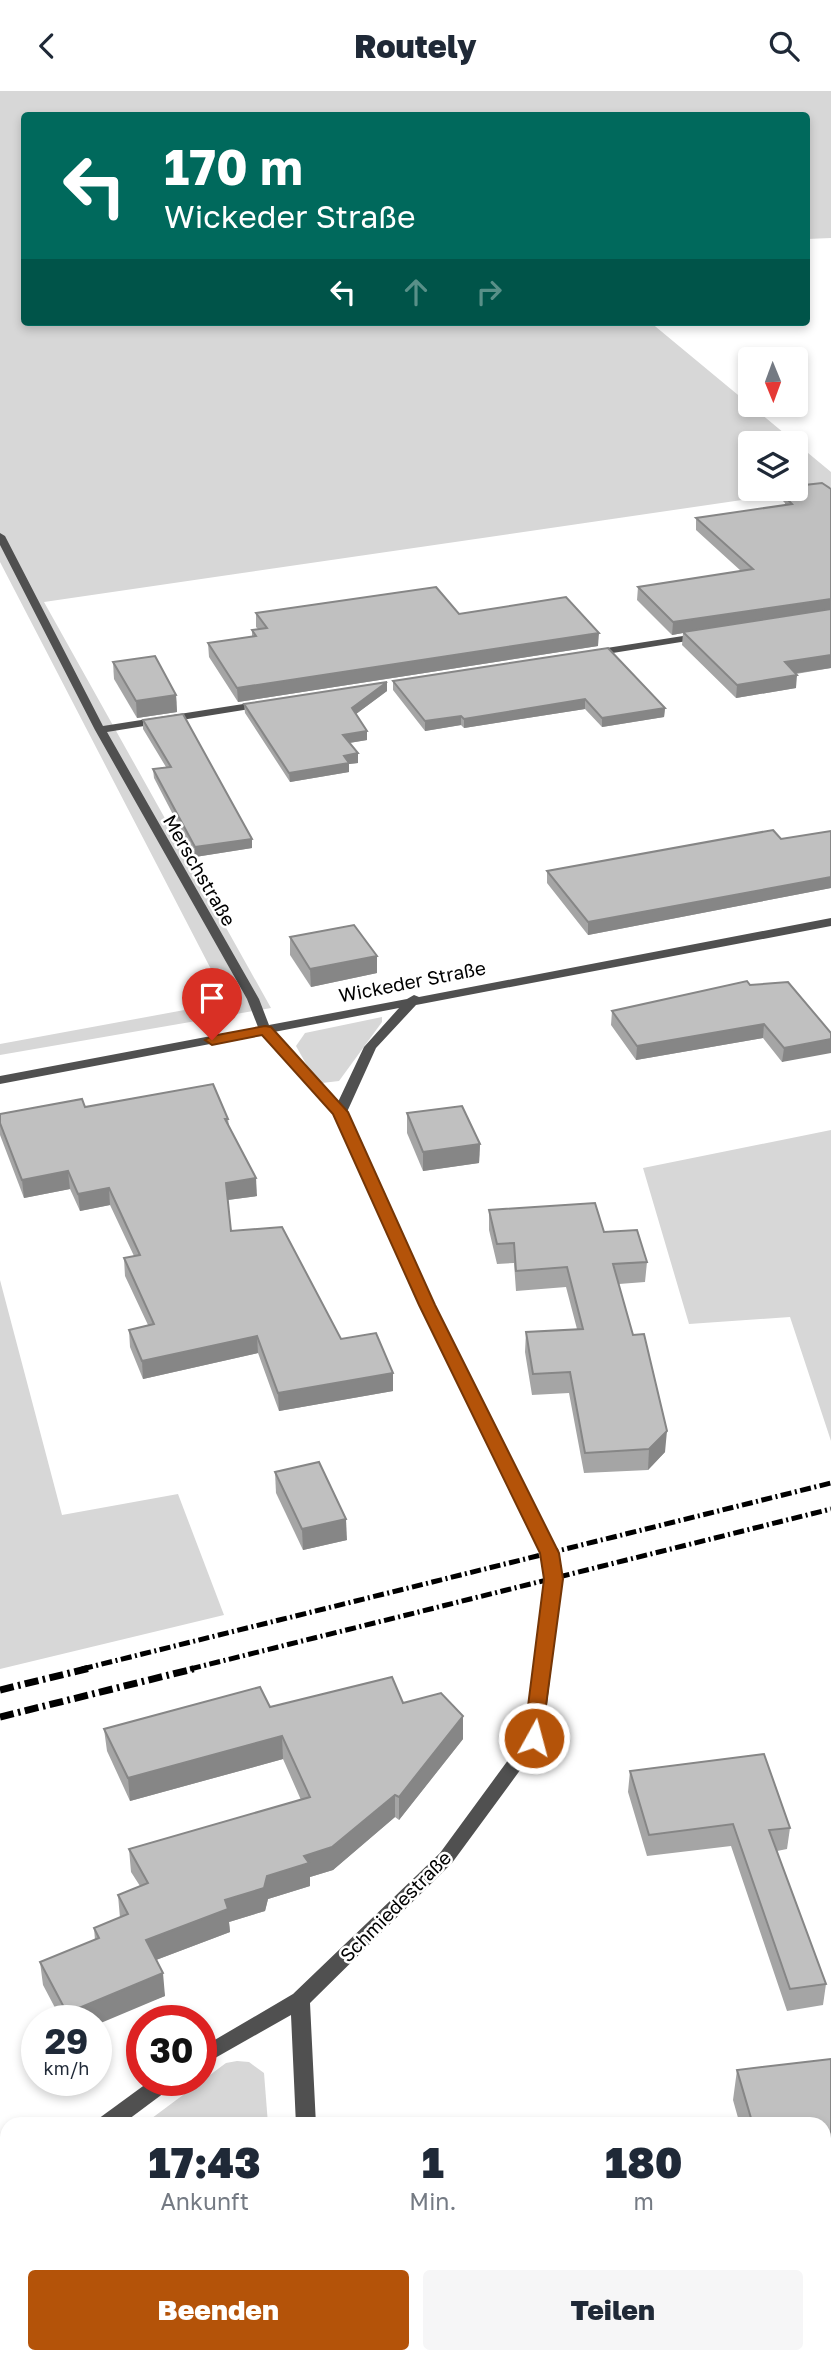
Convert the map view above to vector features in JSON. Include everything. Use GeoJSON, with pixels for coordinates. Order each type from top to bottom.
{"type":"FeatureCollection","features":[{"type":"Feature","properties":{"kind":"street","name":"Merschstraße"},"geometry":{"type":"LineString","coordinates":[[0,537],[100,730],[253,999],[265,1030]]}},
{"type":"Feature","properties":{"kind":"street"},"geometry":{"type":"LineString","coordinates":[[578,655],[713,634]]}},
{"type":"Feature","properties":{"kind":"street"},"geometry":{"type":"LineString","coordinates":[[100,730],[280,702]]}},
{"type":"Feature","properties":{"kind":"street","name":"Wickeder Straße"},"geometry":{"type":"LineString","coordinates":[[0,1080],[414,999],[831,922]]}},
{"type":"Feature","properties":{"kind":"street"},"geometry":{"type":"LineString","coordinates":[[340,1112],[370,1047],[414,999]]}},
{"type":"Feature","properties":{"kind":"street","name":"Schmiedestraße"},"geometry":{"type":"LineString","coordinates":[[217,2049],[300,2000],[446,1858],[534,1738],[554,1579],[550,1553],[427,1305],[340,1112],[265,1030]]}},
{"type":"Feature","properties":{"kind":"street"},"geometry":{"type":"LineString","coordinates":[[300,2000],[306,2117]]}},
{"type":"Feature","properties":{"kind":"street"},"geometry":{"type":"LineString","coordinates":[[116,2117],[145,2096]]}},
{"type":"Feature","properties":{"kind":"shaded area"},"geometry":{"type":"Polygon","coordinates":[[[0,91],[831,91],[831,238],[810,239],[810,112],[21,112],[21,326],[655,326],[738,395],[738,417],[765,417],[782,431],[738,431],[738,501],[44,602],[271,1008],[0,1055],[0,1044],[228,1002],[0,562],[0,91]]]}},
{"type":"Feature","properties":{"kind":"shaded area"},"geometry":{"type":"Polygon","coordinates":[[[808,453],[831,472],[831,487],[808,490],[808,453]]]}},
{"type":"Feature","properties":{"kind":"shaded area"},"geometry":{"type":"Polygon","coordinates":[[[382,1017],[382,1022],[339,1081],[322,1083],[310,1071],[296,1046],[305,1033],[382,1017]]]}},
{"type":"Feature","properties":{"kind":"shaded area"},"geometry":{"type":"Polygon","coordinates":[[[831,1130],[831,1441],[790,1317],[689,1324],[643,1168],[831,1130]]]}},
{"type":"Feature","properties":{"kind":"shaded area"},"geometry":{"type":"Polygon","coordinates":[[[0,1280],[62,1515],[178,1494],[224,1615],[0,1669],[0,1280]]]}},
{"type":"Feature","properties":{"kind":"shaded area"},"geometry":{"type":"Polygon","coordinates":[[[237,2061],[249,2062],[264,2073],[267,2117],[153,2117],[182,2096],[217,2096],[217,2070],[226,2063],[237,2061]]]}},
{"type":"Feature","properties":{"kind":"building"},"geometry":{"type":"Polygon","coordinates":[[[822,483],[831,489],[831,599],[673,622],[638,587],[753,569],[696,518],[792,504],[789,501],[808,501],[808,485],[822,483]]]}},
{"type":"Feature","properties":{"kind":"building"},"geometry":{"type":"Polygon","coordinates":[[[436,587],[459,614],[566,597],[599,633],[237,688],[208,643],[256,636],[252,630],[267,628],[256,613],[436,587]]]}},
{"type":"Feature","properties":{"kind":"building"},"geometry":{"type":"Polygon","coordinates":[[[831,609],[831,655],[785,662],[797,675],[737,685],[683,632],[831,609]]]}},
{"type":"Feature","properties":{"kind":"building"},"geometry":{"type":"Polygon","coordinates":[[[608,648],[665,708],[602,718],[585,699],[464,719],[461,716],[425,721],[393,681],[608,648]]]}},
{"type":"Feature","properties":{"kind":"building"},"geometry":{"type":"Polygon","coordinates":[[[155,656],[176,695],[136,701],[113,662],[155,656]]]}},
{"type":"Feature","properties":{"kind":"building"},"geometry":{"type":"Polygon","coordinates":[[[387,682],[352,708],[367,731],[343,735],[358,753],[344,756],[349,763],[289,773],[244,704],[387,682]]]}},
{"type":"Feature","properties":{"kind":"building"},"geometry":{"type":"Polygon","coordinates":[[[183,714],[252,839],[195,847],[153,769],[171,767],[143,720],[183,714]]]}},
{"type":"Feature","properties":{"kind":"building"},"geometry":{"type":"Polygon","coordinates":[[[773,830],[781,839],[831,831],[831,877],[588,922],[547,871],[773,830]]]}},
{"type":"Feature","properties":{"kind":"building"},"geometry":{"type":"Polygon","coordinates":[[[354,925],[377,956],[310,969],[290,937],[354,925]]]}},
{"type":"Feature","properties":{"kind":"building"},"geometry":{"type":"Polygon","coordinates":[[[747,981],[750,985],[788,982],[831,1033],[831,1039],[784,1048],[764,1024],[637,1046],[612,1011],[747,981]]]}},
{"type":"Feature","properties":{"kind":"building"},"geometry":{"type":"Polygon","coordinates":[[[213,1084],[228,1119],[225,1119],[256,1178],[226,1183],[231,1231],[282,1227],[341,1339],[376,1333],[393,1373],[278,1393],[257,1336],[142,1361],[129,1330],[154,1324],[124,1258],[140,1255],[109,1188],[78,1194],[68,1171],[22,1180],[0,1123],[0,1114],[82,1099],[85,1107],[213,1084]]]}},
{"type":"Feature","properties":{"kind":"building"},"geometry":{"type":"Polygon","coordinates":[[[462,1106],[480,1144],[423,1152],[407,1113],[462,1106]]]}},
{"type":"Feature","properties":{"kind":"building"},"geometry":{"type":"Polygon","coordinates":[[[595,1203],[604,1232],[637,1230],[647,1262],[613,1264],[633,1335],[644,1334],[667,1431],[649,1449],[585,1453],[570,1372],[533,1374],[526,1332],[583,1329],[567,1267],[516,1271],[514,1243],[497,1244],[489,1210],[595,1203]]]}},
{"type":"Feature","properties":{"kind":"building"},"geometry":{"type":"Polygon","coordinates":[[[319,1462],[346,1519],[302,1529],[275,1472],[319,1462]]]}},
{"type":"Feature","properties":{"kind":"building"},"geometry":{"type":"Polygon","coordinates":[[[392,1677],[403,1703],[441,1693],[463,1716],[399,1797],[395,1795],[332,1847],[304,1856],[309,1863],[267,1876],[264,1888],[225,1900],[228,1909],[146,1940],[163,1973],[86,2005],[63,2005],[40,1962],[99,1938],[94,1928],[128,1914],[118,1895],[148,1883],[129,1849],[310,1797],[282,1736],[128,1778],[104,1729],[260,1687],[270,1707],[392,1677]]]}},
{"type":"Feature","properties":{"kind":"building"},"geometry":{"type":"Polygon","coordinates":[[[764,1754],[790,1828],[769,1830],[826,1984],[790,1989],[733,1824],[649,1835],[630,1771],[764,1754]]]}},
{"type":"Feature","properties":{"kind":"building"},"geometry":{"type":"Polygon","coordinates":[[[831,2059],[831,2117],[751,2117],[737,2070],[831,2059]]]}},
{"type":"Feature","properties":{"kind":"railway"},"geometry":{"type":"LineString","coordinates":[[82,1669],[831,1483]]}},
{"type":"Feature","properties":{"kind":"railway"},"geometry":{"type":"LineString","coordinates":[[190,1669],[831,1509]]}},
{"type":"Feature","properties":{"kind":"railway"},"geometry":{"type":"LineString","coordinates":[[0,1690],[90,1668]]}},
{"type":"Feature","properties":{"kind":"railway"},"geometry":{"type":"LineString","coordinates":[[0,1717],[197,1668]]}},
{"type":"Feature","properties":{"kind":"route"},"geometry":{"type":"LineString","coordinates":[[212,1040],[265,1030],[340,1112],[427,1305],[550,1553],[554,1579],[534,1738]]}}]}
